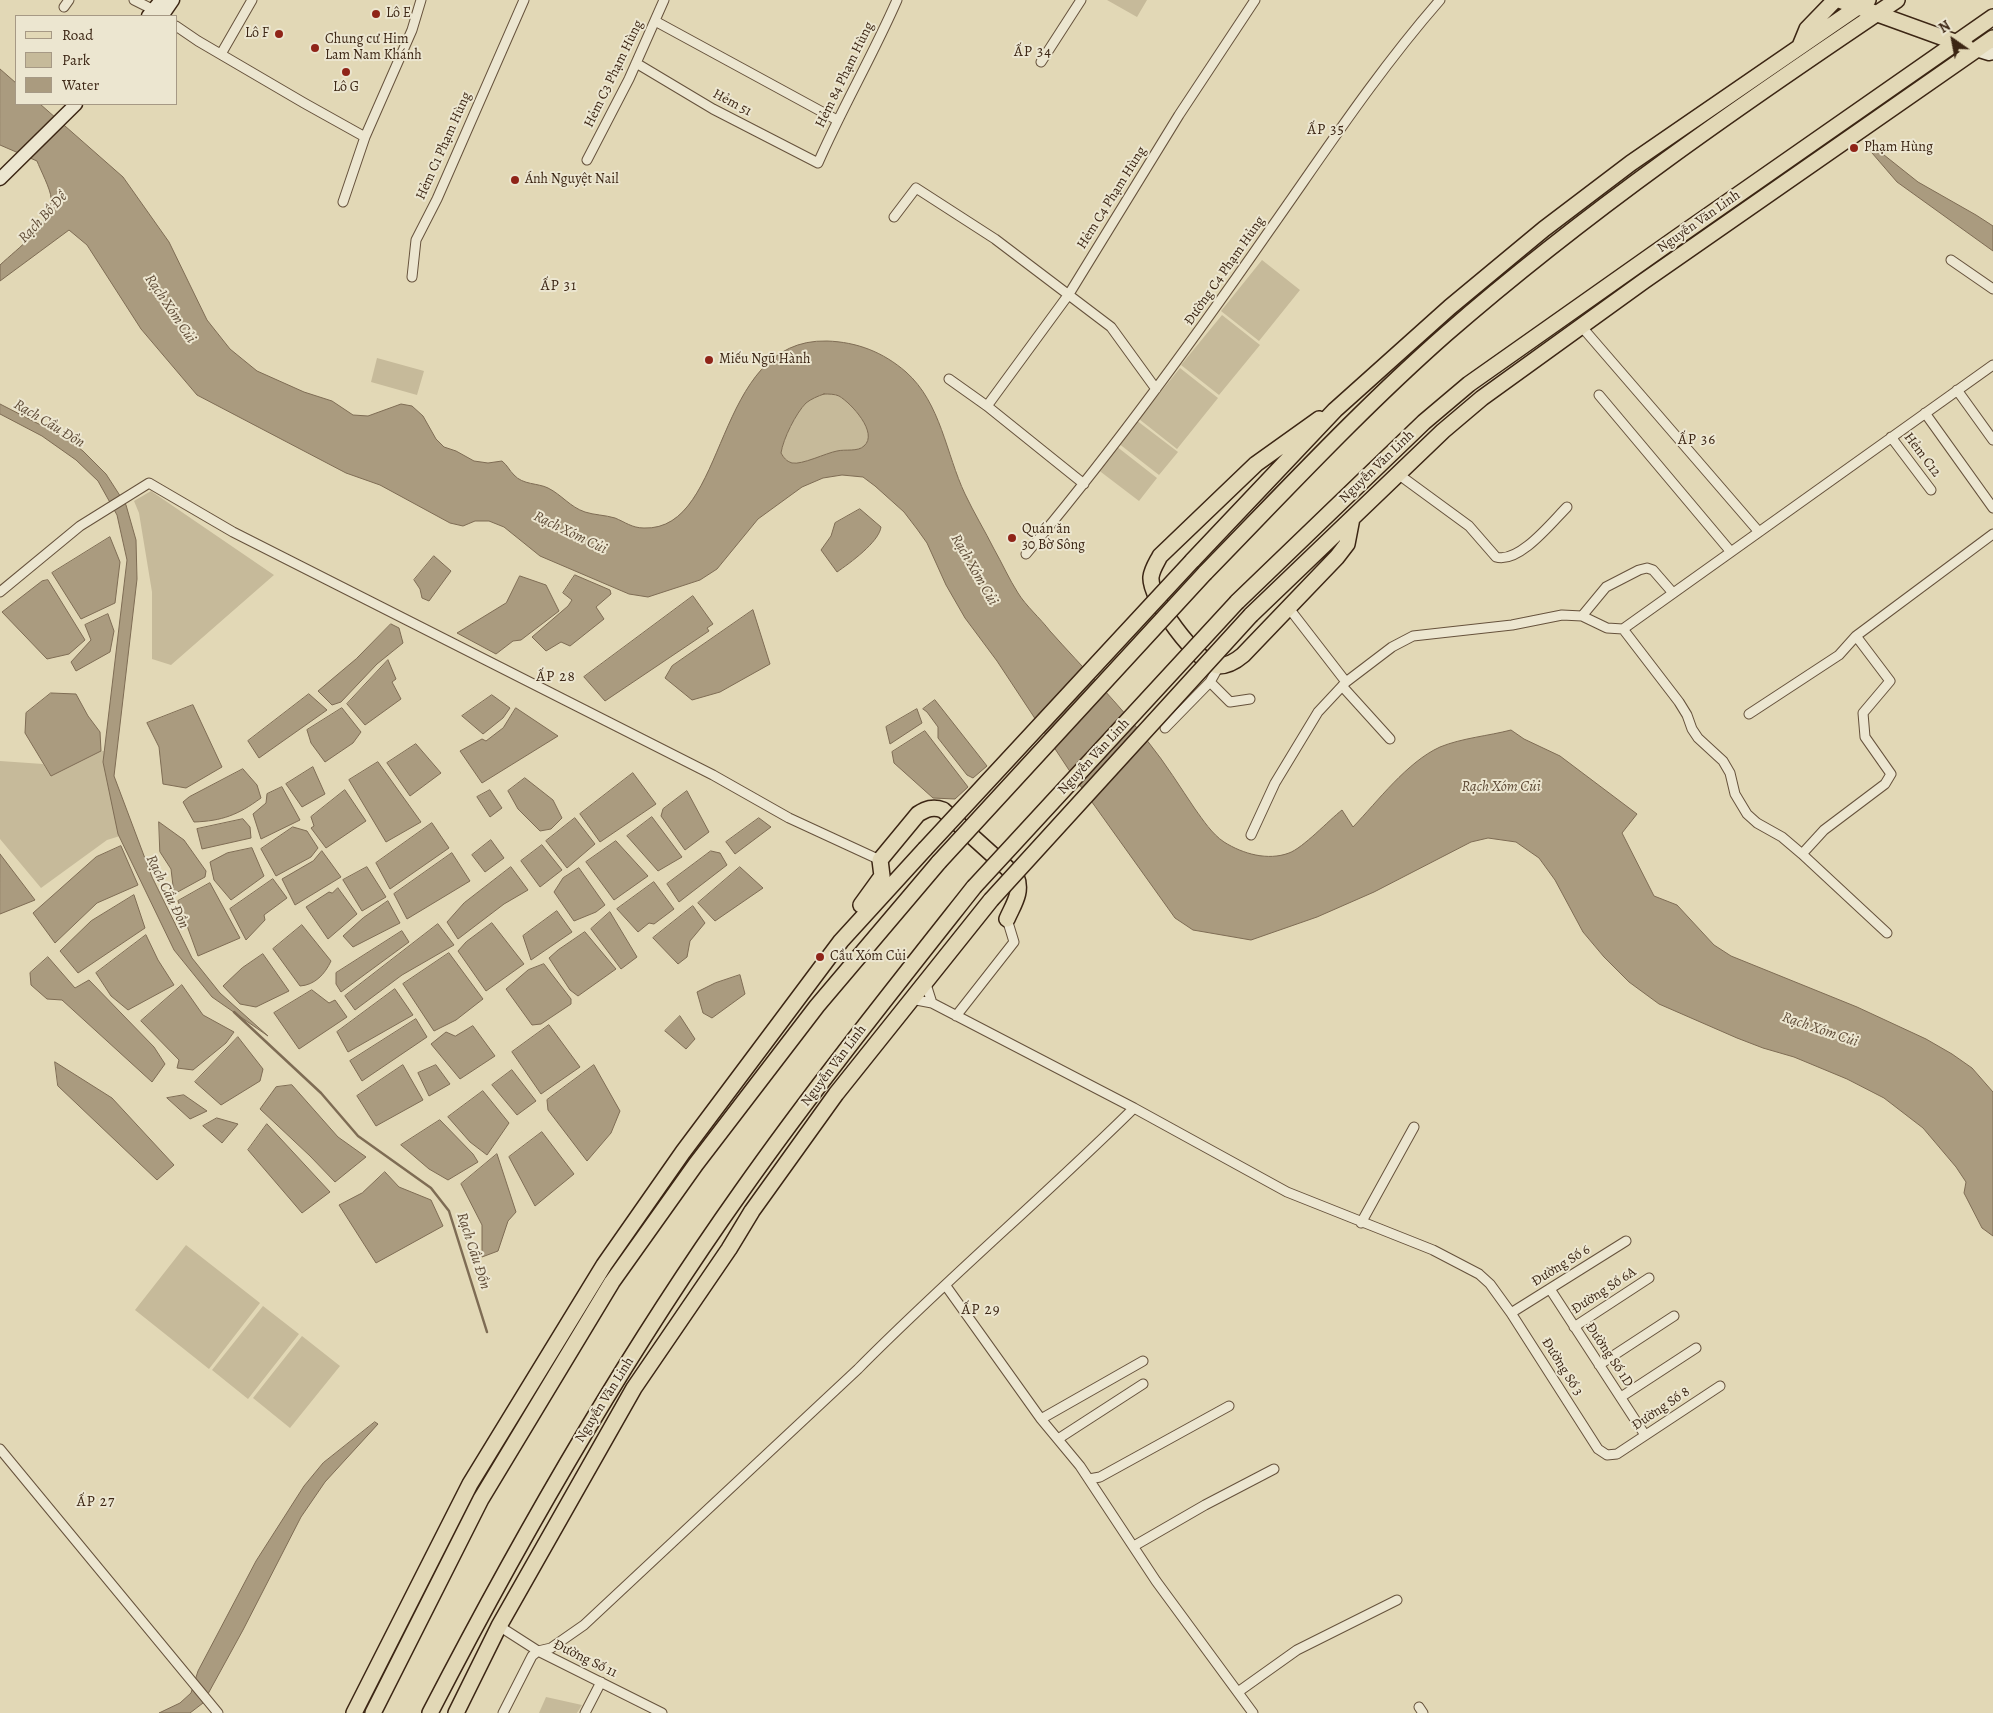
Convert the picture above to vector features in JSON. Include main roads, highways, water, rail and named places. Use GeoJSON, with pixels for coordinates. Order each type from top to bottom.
{"type":"FeatureCollection","features":[{"type":"Feature","properties":{"kind":"main road"},"geometry":{"type":"LineString","coordinates":[[158,12],[173,0]]}},
{"type":"Feature","properties":{"kind":"main road"},"geometry":{"type":"LineString","coordinates":[[1800,46],[1807,29],[1835,0]]}},
{"type":"Feature","properties":{"kind":"main road"},"geometry":{"type":"LineString","coordinates":[[1839,0],[1862,2],[1876,14],[1988,54]]}},
{"type":"Feature","properties":{"kind":"main road"},"geometry":{"type":"LineString","coordinates":[[373,1713],[481,1499],[612,1282],[696,1164],[816,1006],[939,862],[1205,573],[1359,414],[1446,335],[1554,244],[1643,176],[1897,0]]}},
{"type":"Feature","properties":{"kind":"main road"},"geometry":{"type":"LineString","coordinates":[[354,1713],[470,1484],[604,1265],[683,1152],[841,942],[925,848],[1335,410],[1435,319],[1544,229],[1631,164],[1862,2]]}},
{"type":"Feature","properties":{"kind":"main road","name":"Nguyễn Văn Linh"},"geometry":{"type":"LineString","coordinates":[[430,1713],[483,1611],[595,1415],[717,1227],[790,1125],[974,887],[1237,602],[1416,429],[1451,399],[1488,370],[1993,17]]}},
{"type":"Feature","properties":{"kind":"main road","name":"Nguyễn Văn Linh"},"geometry":{"type":"LineString","coordinates":[[456,1713],[499,1626],[634,1388],[729,1249],[752,1211],[836,1094],[991,900],[1251,615],[1443,431],[1482,398],[1686,252],[1988,54],[1993,38]]}},
{"type":"Feature","properties":{"kind":"main road"},"geometry":{"type":"LineString","coordinates":[[0,168],[63,105]]}},
{"type":"Feature","properties":{"kind":"main road"},"geometry":{"type":"LineString","coordinates":[[0,179],[75,105]]}},
{"type":"Feature","properties":{"kind":"main road"},"geometry":{"type":"LineString","coordinates":[[1676,238],[1686,252]]}},
{"type":"Feature","properties":{"kind":"main road"},"geometry":{"type":"LineString","coordinates":[[1335,410],[1309,425],[1256,464],[1160,556],[1154,566],[1151,577],[1152,587],[1161,607],[1180,633],[1199,654],[1219,666],[1236,660],[1343,550],[1349,536],[1352,518]]}},
{"type":"Feature","properties":{"kind":"main road"},"geometry":{"type":"LineString","coordinates":[[841,942],[839,932],[882,876],[880,860],[918,814],[937,807],[943,810],[1016,876],[1019,883],[1019,891],[1007,919]]}},
{"type":"Feature","properties":{"kind":"water","name":"Rạch Xóm Củi"},"geometry":{"type":"Polygon","coordinates":[[[0,69],[15,82],[15,105],[41,105],[123,177],[169,242],[207,320],[230,349],[257,371],[304,392],[332,401],[353,415],[368,416],[401,404],[412,406],[423,416],[436,439],[444,447],[474,461],[488,463],[502,461],[518,478],[548,488],[580,510],[615,518],[636,527],[644,528],[672,521],[693,500],[741,400],[762,369],[789,348],[827,341],[849,343],[879,354],[906,372],[927,399],[935,414],[965,494],[1021,598],[1137,729],[1161,759],[1195,809],[1220,839],[1239,850],[1256,855],[1273,856],[1289,853],[1308,840],[1342,810],[1353,827],[1405,772],[1416,762],[1440,747],[1457,741],[1511,730],[1524,739],[1560,756],[1637,814],[1622,833],[1654,896],[1677,905],[1714,945],[1731,956],[1857,1007],[1926,1039],[1972,1068],[1993,1092],[1993,1236],[1982,1228],[1964,1193],[1966,1182],[1956,1167],[1923,1128],[1884,1098],[1847,1079],[1794,1057],[1737,1038],[1659,1004],[1629,982],[1604,957],[1583,932],[1555,880],[1539,858],[1516,842],[1488,838],[1471,842],[1374,892],[1317,917],[1251,940],[1193,930],[1175,918],[1069,770],[997,661],[965,618],[946,585],[927,543],[904,512],[863,477],[842,475],[823,478],[802,487],[758,519],[717,569],[700,580],[648,597],[629,594],[540,556],[504,527],[489,521],[475,521],[463,526],[450,523],[380,485],[346,473],[197,395],[141,329],[87,245],[69,230],[0,281],[0,265],[32,236],[45,218],[49,208],[51,194],[37,161],[0,145],[0,69]],[[824,394],[810,400],[802,407],[784,441],[781,453],[788,461],[792,463],[802,462],[837,451],[858,449],[864,446],[868,440],[868,434],[862,419],[850,405],[834,394],[824,394]]]}},
{"type":"Feature","properties":{"kind":"water"},"geometry":{"type":"Polygon","coordinates":[[[1869,143],[1918,182],[1993,226],[1993,251],[1897,182],[1866,146],[1869,143]]]}},
{"type":"Feature","properties":{"kind":"water"},"geometry":{"type":"Polygon","coordinates":[[[0,404],[64,437],[83,451],[106,474],[126,505],[136,540],[137,579],[114,776],[152,877],[192,958],[220,993],[268,1036],[212,997],[174,950],[118,834],[103,762],[127,560],[117,515],[98,481],[76,460],[42,436],[0,414],[0,404]]]}},
{"type":"Feature","properties":{"kind":"water"},"geometry":{"type":"Polygon","coordinates":[[[860,509],[881,527],[879,533],[863,552],[837,572],[821,550],[831,536],[835,523],[860,509]]]}},
{"type":"Feature","properties":{"kind":"water"},"geometry":{"type":"Polygon","coordinates":[[[110,537],[120,562],[115,603],[81,619],[52,573],[110,537]]]}},
{"type":"Feature","properties":{"kind":"water"},"geometry":{"type":"Polygon","coordinates":[[[434,556],[451,571],[429,601],[422,598],[420,589],[414,580],[434,556]]]}},
{"type":"Feature","properties":{"kind":"water"},"geometry":{"type":"Polygon","coordinates":[[[575,575],[610,590],[611,594],[596,607],[604,619],[570,646],[561,642],[546,651],[532,637],[568,606],[572,600],[563,593],[575,575]]]}},
{"type":"Feature","properties":{"kind":"water"},"geometry":{"type":"Polygon","coordinates":[[[520,576],[546,585],[559,611],[521,640],[513,641],[496,654],[457,633],[506,603],[520,576]]]}},
{"type":"Feature","properties":{"kind":"water"},"geometry":{"type":"Polygon","coordinates":[[[48,580],[85,640],[69,654],[47,659],[2,612],[42,581],[48,580]]]}},
{"type":"Feature","properties":{"kind":"water"},"geometry":{"type":"Polygon","coordinates":[[[693,596],[713,624],[707,628],[709,631],[605,701],[584,677],[693,596]]]}},
{"type":"Feature","properties":{"kind":"water"},"geometry":{"type":"Polygon","coordinates":[[[753,610],[770,664],[720,692],[692,700],[665,678],[672,666],[753,610]]]}},
{"type":"Feature","properties":{"kind":"water"},"geometry":{"type":"Polygon","coordinates":[[[108,614],[114,631],[110,652],[76,671],[71,662],[91,640],[85,625],[108,614]]]}},
{"type":"Feature","properties":{"kind":"water"},"geometry":{"type":"Polygon","coordinates":[[[391,624],[399,628],[403,643],[377,664],[341,702],[332,705],[318,691],[356,659],[391,624]]]}},
{"type":"Feature","properties":{"kind":"water"},"geometry":{"type":"Polygon","coordinates":[[[388,660],[396,679],[392,682],[401,699],[365,725],[347,704],[388,660]]]}},
{"type":"Feature","properties":{"kind":"water"},"geometry":{"type":"Polygon","coordinates":[[[51,693],[76,694],[88,716],[100,732],[101,751],[51,776],[25,733],[26,713],[51,693]]]}},
{"type":"Feature","properties":{"kind":"water"},"geometry":{"type":"Polygon","coordinates":[[[309,694],[327,710],[259,758],[248,741],[309,694]]]}},
{"type":"Feature","properties":{"kind":"water"},"geometry":{"type":"Polygon","coordinates":[[[492,695],[510,708],[503,718],[483,734],[462,716],[492,695]]]}},
{"type":"Feature","properties":{"kind":"water"},"geometry":{"type":"Polygon","coordinates":[[[935,700],[987,766],[973,778],[967,775],[938,738],[938,727],[923,709],[935,700]]]}},
{"type":"Feature","properties":{"kind":"water"},"geometry":{"type":"Polygon","coordinates":[[[193,705],[222,767],[186,788],[163,784],[159,747],[147,723],[193,705]]]}},
{"type":"Feature","properties":{"kind":"water"},"geometry":{"type":"Polygon","coordinates":[[[342,708],[361,732],[353,743],[325,762],[311,743],[307,730],[342,708]]]}},
{"type":"Feature","properties":{"kind":"water"},"geometry":{"type":"Polygon","coordinates":[[[516,708],[558,736],[482,783],[460,751],[482,739],[486,741],[503,728],[516,708]]]}},
{"type":"Feature","properties":{"kind":"water"},"geometry":{"type":"Polygon","coordinates":[[[917,709],[922,723],[890,744],[886,727],[917,709]]]}},
{"type":"Feature","properties":{"kind":"water"},"geometry":{"type":"Polygon","coordinates":[[[925,731],[968,787],[955,799],[933,798],[894,763],[892,752],[925,731]]]}},
{"type":"Feature","properties":{"kind":"water"},"geometry":{"type":"Polygon","coordinates":[[[416,744],[441,773],[410,796],[387,763],[416,744]]]}},
{"type":"Feature","properties":{"kind":"water"},"geometry":{"type":"Polygon","coordinates":[[[378,762],[421,822],[386,842],[349,780],[378,762]]]}},
{"type":"Feature","properties":{"kind":"water"},"geometry":{"type":"Polygon","coordinates":[[[313,767],[325,794],[302,807],[286,784],[313,767]]]}},
{"type":"Feature","properties":{"kind":"water"},"geometry":{"type":"Polygon","coordinates":[[[243,769],[257,785],[261,798],[245,809],[229,816],[194,822],[183,802],[243,769]]]}},
{"type":"Feature","properties":{"kind":"water"},"geometry":{"type":"Polygon","coordinates":[[[633,773],[656,804],[600,842],[580,814],[633,773]]]}},
{"type":"Feature","properties":{"kind":"water"},"geometry":{"type":"Polygon","coordinates":[[[525,778],[553,800],[562,818],[551,829],[540,831],[518,809],[508,791],[525,778]]]}},
{"type":"Feature","properties":{"kind":"water"},"geometry":{"type":"Polygon","coordinates":[[[282,787],[300,820],[261,839],[253,814],[266,803],[267,794],[282,787]]]}},
{"type":"Feature","properties":{"kind":"water"},"geometry":{"type":"Polygon","coordinates":[[[345,790],[366,821],[326,848],[311,828],[314,826],[311,817],[345,790]]]}},
{"type":"Feature","properties":{"kind":"water"},"geometry":{"type":"Polygon","coordinates":[[[490,790],[502,808],[490,817],[477,797],[490,790]]]}},
{"type":"Feature","properties":{"kind":"water"},"geometry":{"type":"Polygon","coordinates":[[[687,791],[709,832],[685,850],[661,816],[663,809],[687,791]]]}},
{"type":"Feature","properties":{"kind":"water"},"geometry":{"type":"Polygon","coordinates":[[[652,817],[682,857],[658,871],[627,836],[652,817]]]}},
{"type":"Feature","properties":{"kind":"water"},"geometry":{"type":"Polygon","coordinates":[[[575,818],[595,844],[567,868],[546,841],[575,818]]]}},
{"type":"Feature","properties":{"kind":"water"},"geometry":{"type":"Polygon","coordinates":[[[759,818],[771,827],[735,854],[726,842],[759,818]]]}},
{"type":"Feature","properties":{"kind":"water"},"geometry":{"type":"Polygon","coordinates":[[[243,819],[250,827],[251,838],[202,849],[197,829],[243,819]]]}},
{"type":"Feature","properties":{"kind":"water"},"geometry":{"type":"Polygon","coordinates":[[[159,822],[184,840],[206,871],[205,877],[174,894],[171,869],[160,852],[159,822]]]}},
{"type":"Feature","properties":{"kind":"water"},"geometry":{"type":"Polygon","coordinates":[[[432,823],[449,848],[390,889],[376,863],[432,823]]]}},
{"type":"Feature","properties":{"kind":"water"},"geometry":{"type":"Polygon","coordinates":[[[293,827],[307,831],[318,848],[311,857],[276,876],[261,849],[293,827]]]}},
{"type":"Feature","properties":{"kind":"water"},"geometry":{"type":"Polygon","coordinates":[[[491,840],[504,858],[485,872],[472,855],[491,840]]]}},
{"type":"Feature","properties":{"kind":"water"},"geometry":{"type":"Polygon","coordinates":[[[616,841],[648,876],[614,900],[586,862],[616,841]]]}},
{"type":"Feature","properties":{"kind":"water"},"geometry":{"type":"Polygon","coordinates":[[[542,845],[562,870],[540,887],[521,861],[542,845]]]}},
{"type":"Feature","properties":{"kind":"water"},"geometry":{"type":"Polygon","coordinates":[[[121,846],[138,885],[97,903],[55,943],[33,913],[96,857],[121,846]]]}},
{"type":"Feature","properties":{"kind":"water"},"geometry":{"type":"Polygon","coordinates":[[[252,848],[264,876],[231,900],[214,880],[210,862],[227,853],[252,848]]]}},
{"type":"Feature","properties":{"kind":"water"},"geometry":{"type":"Polygon","coordinates":[[[322,851],[341,877],[295,905],[282,879],[313,861],[322,851]]]}},
{"type":"Feature","properties":{"kind":"water"},"geometry":{"type":"Polygon","coordinates":[[[711,851],[720,853],[727,865],[679,902],[667,884],[711,851]]]}},
{"type":"Feature","properties":{"kind":"water"},"geometry":{"type":"Polygon","coordinates":[[[452,853],[470,881],[407,919],[394,894],[452,853]]]}},
{"type":"Feature","properties":{"kind":"water"},"geometry":{"type":"Polygon","coordinates":[[[0,854],[35,900],[0,914],[0,854]]]}},
{"type":"Feature","properties":{"kind":"water"},"geometry":{"type":"Polygon","coordinates":[[[367,867],[386,897],[362,911],[343,880],[367,867]]]}},
{"type":"Feature","properties":{"kind":"water"},"geometry":{"type":"Polygon","coordinates":[[[511,867],[528,890],[504,904],[458,939],[447,922],[464,903],[511,867]]]}},
{"type":"Feature","properties":{"kind":"water"},"geometry":{"type":"Polygon","coordinates":[[[740,867],[763,888],[715,921],[698,903],[740,867]]]}},
{"type":"Feature","properties":{"kind":"water"},"geometry":{"type":"Polygon","coordinates":[[[579,868],[605,905],[596,912],[574,921],[554,892],[563,878],[579,868]]]}},
{"type":"Feature","properties":{"kind":"water"},"geometry":{"type":"Polygon","coordinates":[[[273,879],[287,898],[264,915],[265,920],[246,940],[230,909],[273,879]]]}},
{"type":"Feature","properties":{"kind":"water"},"geometry":{"type":"Polygon","coordinates":[[[654,882],[674,909],[654,924],[649,923],[638,932],[617,909],[654,882]]]}},
{"type":"Feature","properties":{"kind":"water"},"geometry":{"type":"Polygon","coordinates":[[[210,883],[240,938],[198,956],[178,901],[210,883]]]}},
{"type":"Feature","properties":{"kind":"water"},"geometry":{"type":"Polygon","coordinates":[[[338,888],[357,914],[328,939],[306,907],[338,888]]]}},
{"type":"Feature","properties":{"kind":"water"},"geometry":{"type":"Polygon","coordinates":[[[134,895],[145,928],[78,973],[60,951],[91,921],[134,895]]]}},
{"type":"Feature","properties":{"kind":"water"},"geometry":{"type":"Polygon","coordinates":[[[388,901],[400,923],[353,947],[343,936],[363,918],[388,901]]]}},
{"type":"Feature","properties":{"kind":"water"},"geometry":{"type":"Polygon","coordinates":[[[693,906],[705,923],[690,941],[687,957],[678,964],[653,938],[693,906]]]}},
{"type":"Feature","properties":{"kind":"water"},"geometry":{"type":"Polygon","coordinates":[[[557,911],[572,932],[531,960],[523,936],[557,911]]]}},
{"type":"Feature","properties":{"kind":"water"},"geometry":{"type":"Polygon","coordinates":[[[610,912],[637,957],[621,969],[591,929],[610,912]]]}},
{"type":"Feature","properties":{"kind":"water"},"geometry":{"type":"Polygon","coordinates":[[[492,923],[524,964],[486,991],[458,951],[466,942],[492,923]]]}},
{"type":"Feature","properties":{"kind":"water"},"geometry":{"type":"Polygon","coordinates":[[[438,924],[454,945],[402,975],[355,1010],[345,996],[438,924]]]}},
{"type":"Feature","properties":{"kind":"water"},"geometry":{"type":"Polygon","coordinates":[[[302,925],[331,961],[319,978],[310,984],[300,986],[273,949],[302,925]]]}},
{"type":"Feature","properties":{"kind":"water"},"geometry":{"type":"Polygon","coordinates":[[[402,931],[409,942],[341,992],[336,984],[336,973],[402,931]]]}},
{"type":"Feature","properties":{"kind":"water"},"geometry":{"type":"Polygon","coordinates":[[[585,932],[616,969],[578,996],[570,990],[549,958],[585,932]]]}},
{"type":"Feature","properties":{"kind":"water"},"geometry":{"type":"Polygon","coordinates":[[[146,935],[158,960],[174,985],[128,1010],[111,996],[96,973],[146,935]]]}},
{"type":"Feature","properties":{"kind":"water"},"geometry":{"type":"Polygon","coordinates":[[[449,953],[483,999],[456,1020],[434,1031],[403,984],[449,953]]]}},
{"type":"Feature","properties":{"kind":"water"},"geometry":{"type":"Polygon","coordinates":[[[263,954],[289,991],[256,1007],[240,1004],[223,986],[242,968],[263,954]]]}},
{"type":"Feature","properties":{"kind":"water"},"geometry":{"type":"Polygon","coordinates":[[[48,957],[75,988],[89,980],[154,1047],[165,1064],[152,1082],[62,1000],[47,999],[31,985],[30,973],[48,957]]]}},
{"type":"Feature","properties":{"kind":"water"},"geometry":{"type":"Polygon","coordinates":[[[544,964],[571,999],[571,1004],[541,1024],[532,1025],[506,989],[528,970],[544,964]]]}},
{"type":"Feature","properties":{"kind":"water"},"geometry":{"type":"Polygon","coordinates":[[[740,975],[745,994],[712,1018],[703,1013],[697,992],[715,983],[740,975]]]}},
{"type":"Feature","properties":{"kind":"water"},"geometry":{"type":"Polygon","coordinates":[[[182,985],[203,1015],[234,1032],[226,1043],[193,1070],[177,1068],[179,1060],[141,1021],[182,985]]]}},
{"type":"Feature","properties":{"kind":"water"},"geometry":{"type":"Polygon","coordinates":[[[395,989],[413,1015],[348,1052],[337,1032],[395,989]]]}},
{"type":"Feature","properties":{"kind":"water"},"geometry":{"type":"Polygon","coordinates":[[[312,990],[329,1003],[335,1000],[347,1017],[299,1049],[274,1013],[312,990]]]}},
{"type":"Feature","properties":{"kind":"water"},"geometry":{"type":"Polygon","coordinates":[[[680,1016],[695,1039],[686,1049],[665,1031],[680,1016]]]}},
{"type":"Feature","properties":{"kind":"water"},"geometry":{"type":"Polygon","coordinates":[[[416,1019],[427,1037],[362,1081],[350,1061],[416,1019]]]}},
{"type":"Feature","properties":{"kind":"water"},"geometry":{"type":"Polygon","coordinates":[[[549,1025],[580,1067],[541,1094],[512,1052],[549,1025]]]}},
{"type":"Feature","properties":{"kind":"water"},"geometry":{"type":"Polygon","coordinates":[[[473,1026],[495,1056],[460,1079],[431,1044],[446,1032],[455,1036],[473,1026]]]}},
{"type":"Feature","properties":{"kind":"water"},"geometry":{"type":"Polygon","coordinates":[[[238,1037],[263,1069],[260,1081],[221,1105],[195,1082],[238,1037]]]}},
{"type":"Feature","properties":{"kind":"water"},"geometry":{"type":"Polygon","coordinates":[[[55,1062],[112,1098],[174,1165],[157,1180],[58,1086],[55,1062]]]}},
{"type":"Feature","properties":{"kind":"water"},"geometry":{"type":"Polygon","coordinates":[[[403,1065],[423,1100],[376,1126],[357,1096],[403,1065]]]}},
{"type":"Feature","properties":{"kind":"water"},"geometry":{"type":"Polygon","coordinates":[[[436,1065],[450,1084],[429,1096],[418,1073],[436,1065]]]}},
{"type":"Feature","properties":{"kind":"water"},"geometry":{"type":"Polygon","coordinates":[[[594,1065],[620,1111],[611,1133],[587,1161],[548,1110],[547,1100],[594,1065]]]}},
{"type":"Feature","properties":{"kind":"water"},"geometry":{"type":"Polygon","coordinates":[[[512,1070],[536,1101],[517,1115],[492,1085],[512,1070]]]}},
{"type":"Feature","properties":{"kind":"water"},"geometry":{"type":"Polygon","coordinates":[[[292,1085],[338,1137],[366,1157],[335,1182],[260,1109],[276,1087],[292,1085]]]}},
{"type":"Feature","properties":{"kind":"water"},"geometry":{"type":"Polygon","coordinates":[[[483,1091],[509,1123],[487,1155],[470,1142],[448,1117],[483,1091]]]}},
{"type":"Feature","properties":{"kind":"water"},"geometry":{"type":"Polygon","coordinates":[[[184,1095],[207,1111],[190,1119],[167,1098],[184,1095]]]}},
{"type":"Feature","properties":{"kind":"water"},"geometry":{"type":"Polygon","coordinates":[[[217,1118],[238,1124],[222,1143],[203,1126],[217,1118]]]}},
{"type":"Feature","properties":{"kind":"water"},"geometry":{"type":"Polygon","coordinates":[[[440,1120],[473,1154],[478,1162],[448,1180],[429,1169],[401,1145],[440,1120]]]}},
{"type":"Feature","properties":{"kind":"water"},"geometry":{"type":"Polygon","coordinates":[[[267,1124],[330,1192],[302,1213],[248,1150],[267,1124]]]}},
{"type":"Feature","properties":{"kind":"water"},"geometry":{"type":"Polygon","coordinates":[[[542,1132],[574,1174],[535,1206],[509,1157],[542,1132]]]}},
{"type":"Feature","properties":{"kind":"water"},"geometry":{"type":"Polygon","coordinates":[[[497,1154],[516,1212],[508,1221],[498,1251],[482,1257],[482,1225],[461,1184],[497,1154]]]}},
{"type":"Feature","properties":{"kind":"water"},"geometry":{"type":"Polygon","coordinates":[[[385,1172],[399,1187],[431,1200],[443,1226],[376,1263],[339,1205],[362,1193],[385,1172]]]}},
{"type":"Feature","properties":{"kind":"water"},"geometry":{"type":"Polygon","coordinates":[[[375,1422],[378,1424],[325,1482],[301,1517],[203,1703],[190,1713],[159,1713],[180,1703],[191,1693],[198,1671],[256,1561],[304,1486],[323,1463],[375,1422]]]}},
{"type":"Feature","properties":{"kind":"waterway","name":"Rạch Cầu Đồn"},"geometry":{"type":"LineString","coordinates":[[234,1012],[321,1093],[358,1136],[431,1188],[449,1211],[487,1332]]}},
{"type":"Feature","properties":{"kind":"place","name":"Lô E"},"geometry":{"type":"Point","coordinates":[376,14]}},
{"type":"Feature","properties":{"kind":"place","name":"Lô F"},"geometry":{"type":"Point","coordinates":[279,34]}},
{"type":"Feature","properties":{"kind":"place","name":"Chung cư Him Lam Nam Khánh"},"geometry":{"type":"Point","coordinates":[315,48]}},
{"type":"Feature","properties":{"kind":"place","name":"Lô G"},"geometry":{"type":"Point","coordinates":[346,72]}},
{"type":"Feature","properties":{"kind":"place","name":"Phạm Hùng"},"geometry":{"type":"Point","coordinates":[1854,148]}},
{"type":"Feature","properties":{"kind":"place","name":"Ánh Nguyệt Nail"},"geometry":{"type":"Point","coordinates":[515,180]}},
{"type":"Feature","properties":{"kind":"place","name":"Miếu Ngũ Hành"},"geometry":{"type":"Point","coordinates":[709,360]}},
{"type":"Feature","properties":{"kind":"place","name":"Quán ăn 30 Bờ Sông"},"geometry":{"type":"Point","coordinates":[1012,538]}},
{"type":"Feature","properties":{"kind":"place","name":"Cầu Xóm Củi"},"geometry":{"type":"Point","coordinates":[820,957]}},
{"type":"Feature","properties":{"kind":"district","name":"ẤP 34"},"geometry":{"type":"Point","coordinates":[1033,52]}},
{"type":"Feature","properties":{"kind":"district","name":"ẤP 35"},"geometry":{"type":"Point","coordinates":[1326,130]}},
{"type":"Feature","properties":{"kind":"district","name":"ẤP 31"},"geometry":{"type":"Point","coordinates":[559,286]}},
{"type":"Feature","properties":{"kind":"district","name":"ẤP 36"},"geometry":{"type":"Point","coordinates":[1697,440]}},
{"type":"Feature","properties":{"kind":"district","name":"ẤP 28"},"geometry":{"type":"Point","coordinates":[556,677]}},
{"type":"Feature","properties":{"kind":"district","name":"ẤP 29"},"geometry":{"type":"Point","coordinates":[981,1310]}},
{"type":"Feature","properties":{"kind":"district","name":"ẤP 27"},"geometry":{"type":"Point","coordinates":[96,1502]}},
{"type":"Feature","properties":{"kind":"water label","name":"Rạch Bồ Đề"},"geometry":{"type":"Point","coordinates":[43,218]}}]}
